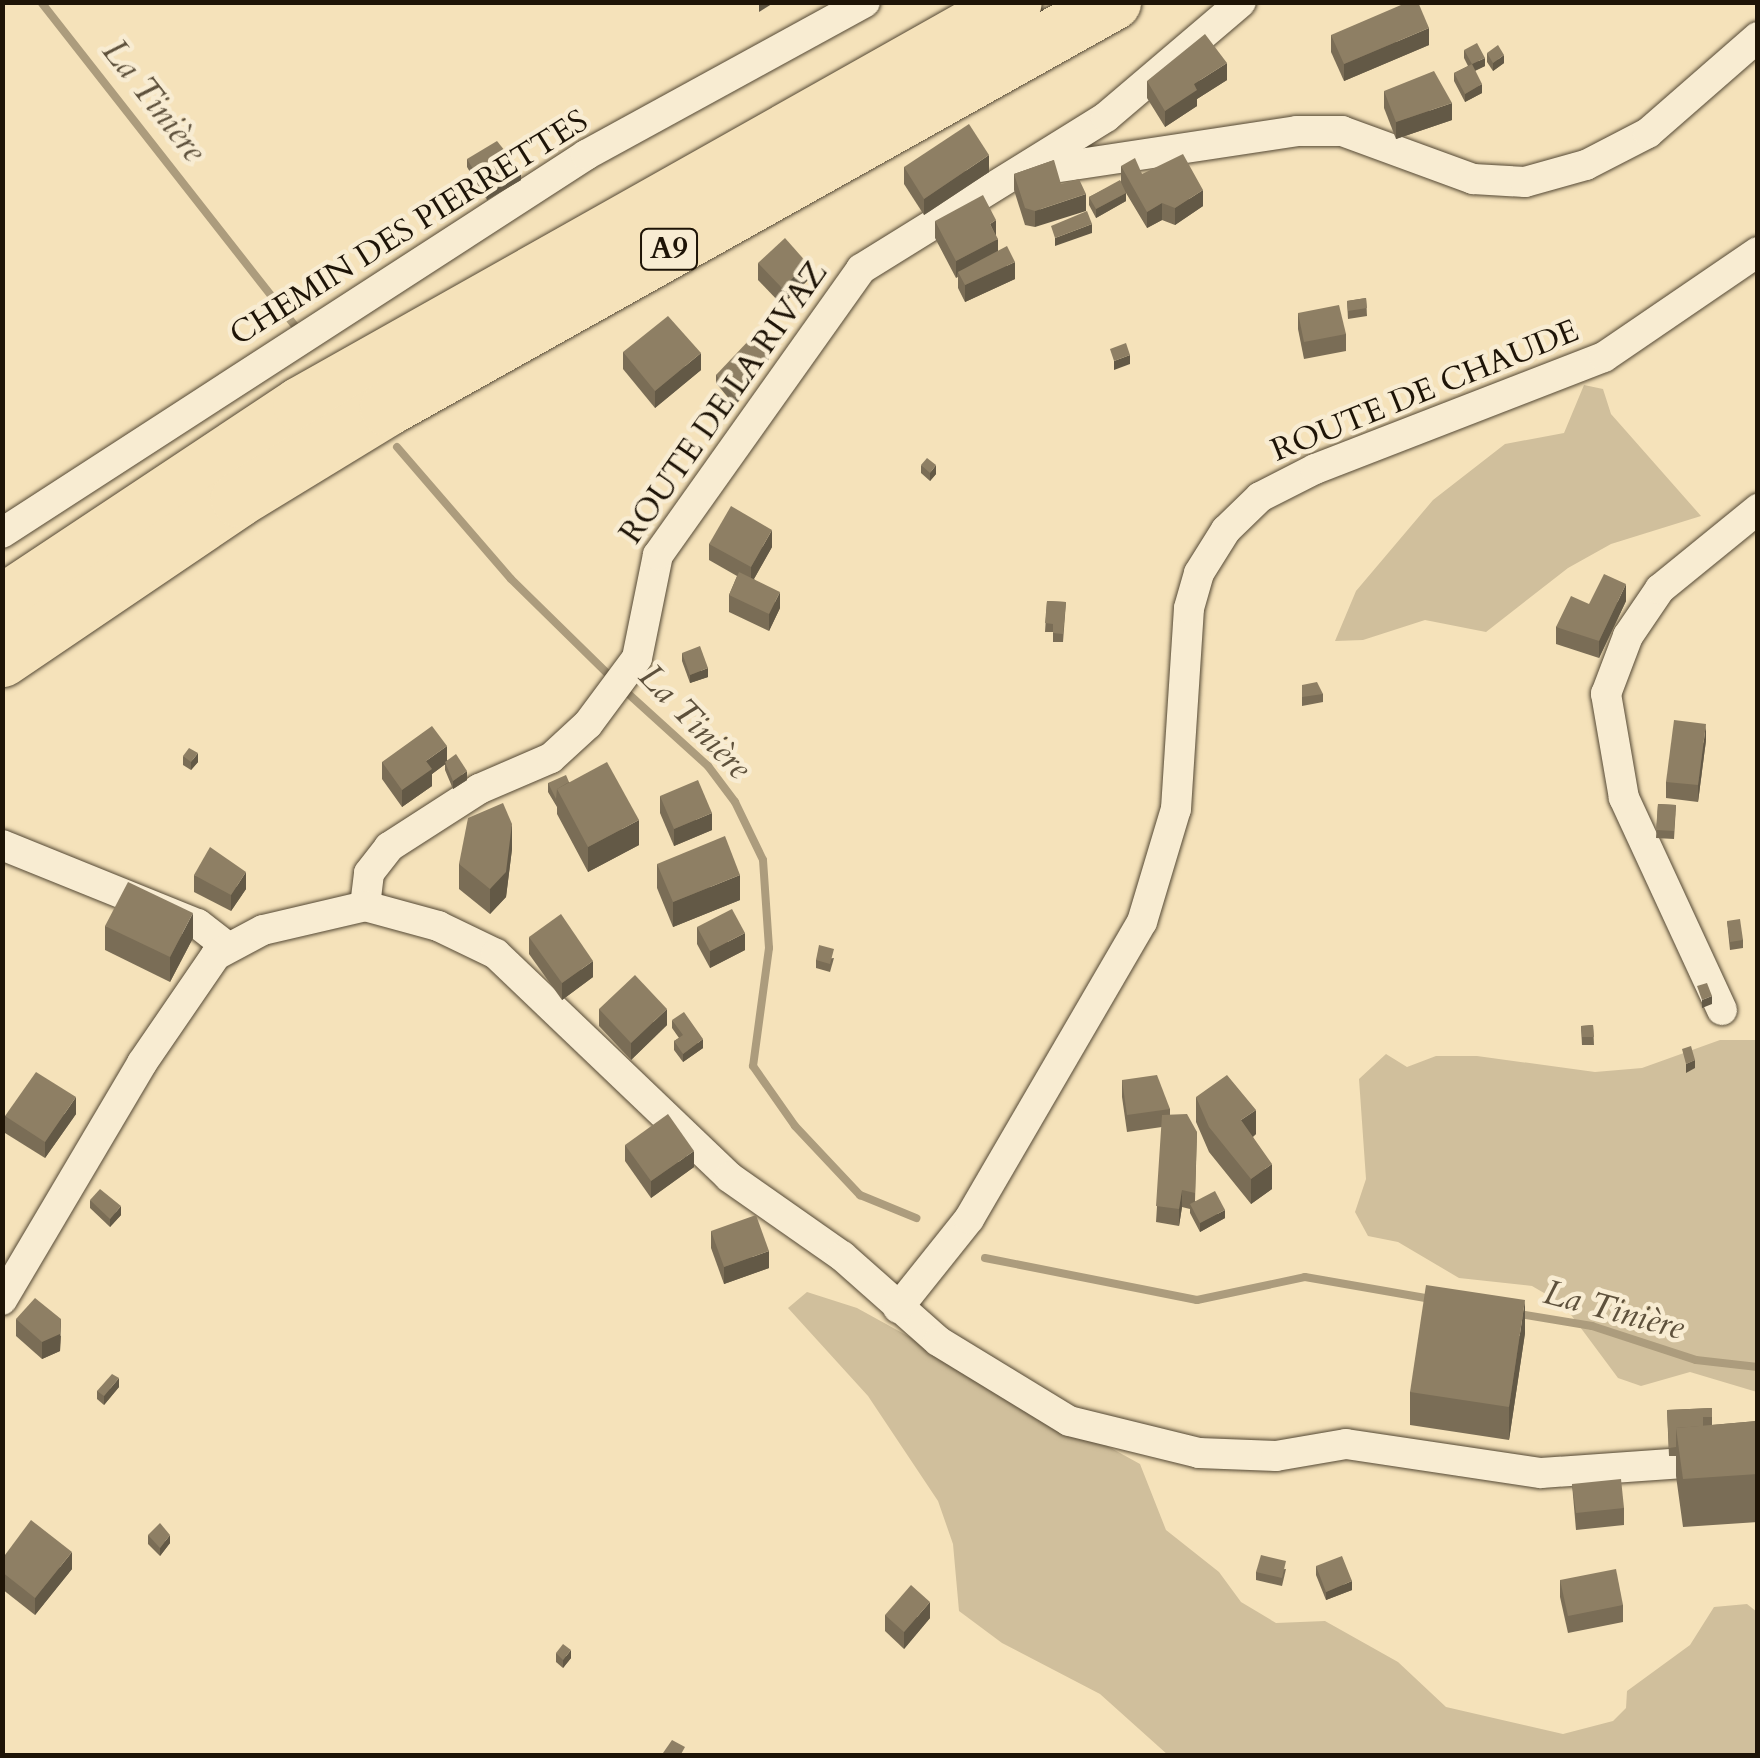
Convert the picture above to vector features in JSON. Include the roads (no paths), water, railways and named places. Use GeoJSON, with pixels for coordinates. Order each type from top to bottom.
{"type":"FeatureCollection","features":[{"type":"Feature","properties":{"kind":"highway","name":"A9"},"geometry":{"type":"LineString","coordinates":[[2,602],[300,404],[1001,29],[1113,2]]}},
{"type":"Feature","properties":{"kind":"highway","name":"A9"},"geometry":{"type":"LineString","coordinates":[[2,660],[238,498],[1001,29]]}},
{"type":"Feature","properties":{"kind":"street","name":"CHEMIN DES PIERRETTES"},"geometry":{"type":"LineString","coordinates":[[2,533],[586,155],[864,2]]}},
{"type":"Feature","properties":{"kind":"street","name":"ROUTE DE LA RIVAZ"},"geometry":{"type":"LineString","coordinates":[[366,906],[369,873],[382,852],[468,795],[560,752],[608,698],[628,671],[644,634],[649,576],[658,554],[833,302],[877,255],[1106,117],[1241,2]]}},
{"type":"Feature","properties":{"kind":"street"},"geometry":{"type":"LineString","coordinates":[[1010,173],[1331,130],[1472,179],[1524,182],[1586,165],[1648,133],[1758,37]]}},
{"type":"Feature","properties":{"kind":"street","name":"ROUTE DE CHAUDE"},"geometry":{"type":"LineString","coordinates":[[898,1308],[951,1246],[1100,1002],[1160,880],[1180,780],[1190,608],[1199,573],[1226,530],[1260,497],[1314,469],[1604,357],[1758,252]]}},
{"type":"Feature","properties":{"kind":"street"},"geometry":{"type":"LineString","coordinates":[[1722,1010],[1624,798],[1606,694],[1628,636],[1660,589],[1758,509]]}},
{"type":"Feature","properties":{"kind":"street"},"geometry":{"type":"LineString","coordinates":[[2,846],[184,917],[226,946]]}},
{"type":"Feature","properties":{"kind":"street"},"geometry":{"type":"LineString","coordinates":[[2,1300],[142,1063],[226,946],[366,906],[438,926],[496,954],[729,1177],[842,1256],[898,1308],[971,1364],[1054,1413],[1172,1450],[1276,1456],[1346,1444],[1555,1474],[1758,1458]]}},
{"type":"Feature","properties":{"kind":"waterway","name":"La Tinière"},"geometry":{"type":"LineString","coordinates":[[41,2],[297,328]]}},
{"type":"Feature","properties":{"kind":"waterway","name":"La Tinière"},"geometry":{"type":"LineString","coordinates":[[397,447],[511,579],[613,679]]}},
{"type":"Feature","properties":{"kind":"waterway","name":"La Tinière"},"geometry":{"type":"LineString","coordinates":[[623,689],[708,766],[735,802],[763,860],[769,948],[753,1066],[795,1126],[860,1195],[916,1218]]}},
{"type":"Feature","properties":{"kind":"waterway","name":"La Tinière"},"geometry":{"type":"LineString","coordinates":[[985,1258],[1197,1300],[1305,1277],[1431,1299]]}},
{"type":"Feature","properties":{"kind":"waterway","name":"La Tinière"},"geometry":{"type":"LineString","coordinates":[[1519,1314],[1592,1326],[1696,1360],[1758,1367]]}}]}
